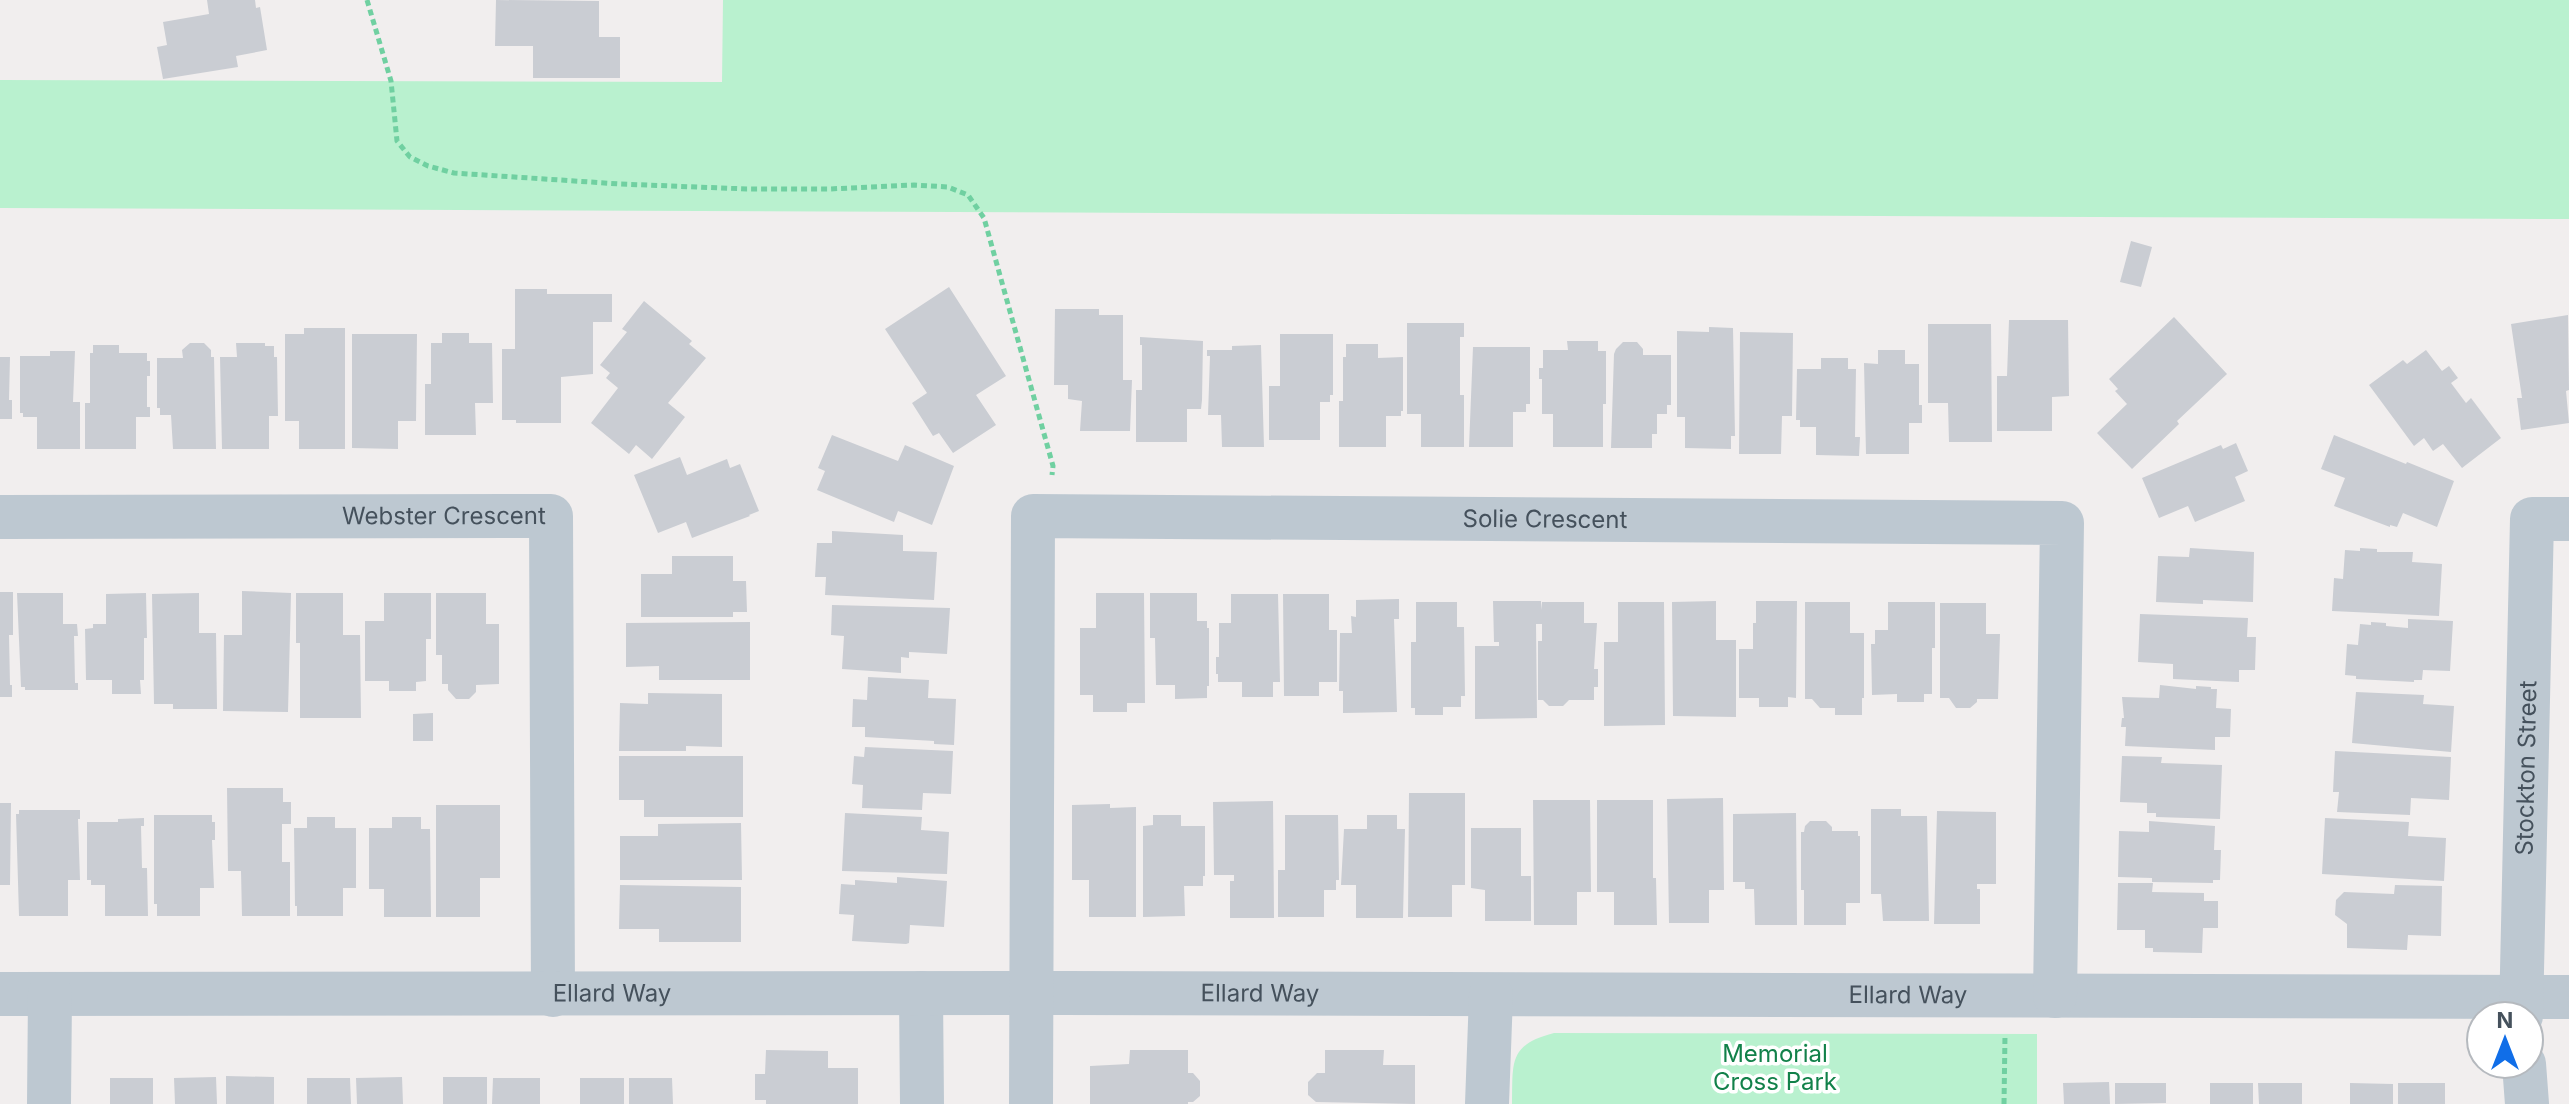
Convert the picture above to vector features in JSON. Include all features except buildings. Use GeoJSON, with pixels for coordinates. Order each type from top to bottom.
{"type":"FeatureCollection","features":[{"type":"Feature","properties":{"kind":"street","name":"Webster Crescent"},"geometry":{"type":"LineString","coordinates":[[0,517],[551,516],[553,995]]}},
{"type":"Feature","properties":{"kind":"street"},"geometry":{"type":"LineString","coordinates":[[1031,1104],[1033,516]]}},
{"type":"Feature","properties":{"kind":"street","name":"Solie Crescent"},"geometry":{"type":"LineString","coordinates":[[1033,516],[2062,523],[2055,996]]}},
{"type":"Feature","properties":{"kind":"street","name":"Stockton Street"},"geometry":{"type":"LineString","coordinates":[[2520,1000],[2550,519]]}},
{"type":"Feature","properties":{"kind":"street"},"geometry":{"type":"LineString","coordinates":[[921,993],[922,1104]]}},
{"type":"Feature","properties":{"kind":"street","name":"Ellard Way"},"geometry":{"type":"LineString","coordinates":[[0,994],[2055,996],[2465,1005]]}},
{"type":"Feature","properties":{"kind":"street"},"geometry":{"type":"LineString","coordinates":[[49,1104],[50,994]]}},
{"type":"Feature","properties":{"kind":"street"},"geometry":{"type":"LineString","coordinates":[[1487,1104],[1491,995]]}},
{"type":"Feature","properties":{"kind":"street","name":"Ellard Way"},"geometry":{"type":"LineString","coordinates":[[2545,1001],[2569,997]]}},
{"type":"Feature","properties":{"kind":"street"},"geometry":{"type":"LineString","coordinates":[[2525,1080],[2527,1104]]}},
{"type":"Feature","properties":{"kind":"path"},"geometry":{"type":"LineString","coordinates":[[367,0],[391,81],[397,141],[410,157],[428,166],[454,173],[620,184],[747,189],[914,185],[948,187],[968,195],[984,218],[1053,466],[1054,471],[1033,516]]}},
{"type":"Feature","properties":{"kind":"path"},"geometry":{"type":"LineString","coordinates":[[2004,1104],[2005,1034]]}},
{"type":"Feature","properties":{"kind":"green space"},"geometry":{"type":"Polygon","coordinates":[[[723,0],[2569,0],[2569,219],[0,208],[0,80],[722,82],[723,0]]]}},
{"type":"Feature","properties":{"kind":"green space","name":"Memorial Cross Park"},"geometry":{"type":"Polygon","coordinates":[[[1554,1033],[2037,1034],[2037,1104],[1512,1104],[1516,1057],[1528,1043],[1554,1033]]]}}]}
